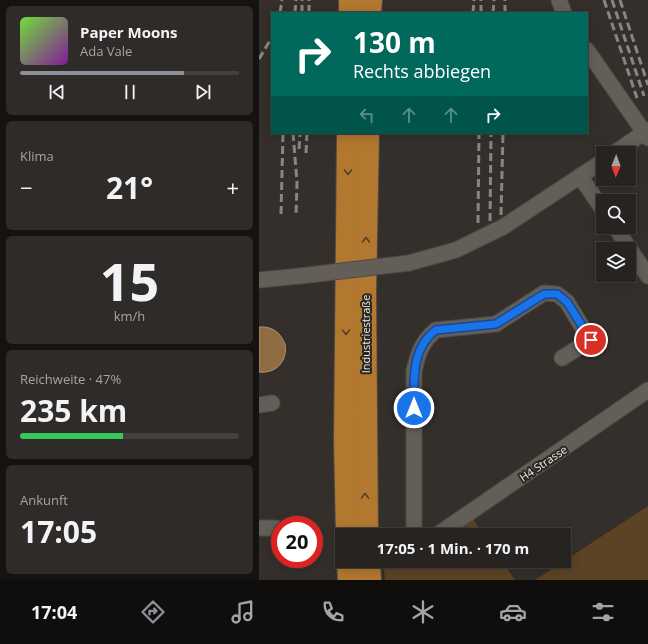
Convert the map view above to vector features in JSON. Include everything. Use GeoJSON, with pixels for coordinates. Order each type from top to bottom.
{"type":"FeatureCollection","features":[{"type":"Feature","properties":{"kind":"highway"},"geometry":{"type":"LineString","coordinates":[[350,0],[350,12]]}},
{"type":"Feature","properties":{"kind":"highway"},"geometry":{"type":"LineString","coordinates":[[370,12],[371,0]]}},
{"type":"Feature","properties":{"kind":"highway","name":"Industriestraße"},"geometry":{"type":"LineString","coordinates":[[347,528],[345,433],[348,134]]}},
{"type":"Feature","properties":{"kind":"highway","name":"Industriestraße"},"geometry":{"type":"LineString","coordinates":[[367,528],[365,292],[368,134]]}},
{"type":"Feature","properties":{"kind":"highway"},"geometry":{"type":"LineString","coordinates":[[348,568],[349,580]]}},
{"type":"Feature","properties":{"kind":"highway"},"geometry":{"type":"LineString","coordinates":[[369,568],[370,580]]}},
{"type":"Feature","properties":{"kind":"lane"},"geometry":{"type":"LineString","coordinates":[[559,0],[564,12]]}},
{"type":"Feature","properties":{"kind":"lane"},"geometry":{"type":"LineString","coordinates":[[588,51],[647,134],[626,146]]}},
{"type":"Feature","properties":{"kind":"lane"},"geometry":{"type":"LineString","coordinates":[[259,280],[409,263],[456,250],[503,228],[596,166]]}},
{"type":"Feature","properties":{"kind":"lane"},"geometry":{"type":"LineString","coordinates":[[580,176],[596,200]]}},
{"type":"Feature","properties":{"kind":"lane"},"geometry":{"type":"LineString","coordinates":[[620,234],[648,276]]}},
{"type":"Feature","properties":{"kind":"lane"},"geometry":{"type":"LineString","coordinates":[[414,528],[414,370],[420,349],[428,336],[436,330],[496,324],[544,294],[557,294],[567,302],[591,340],[562,358]]}},
{"type":"Feature","properties":{"kind":"lane","name":"H4 Strasse"},"geometry":{"type":"LineString","coordinates":[[447,528],[648,390]]}},
{"type":"Feature","properties":{"kind":"lane"},"geometry":{"type":"LineString","coordinates":[[259,528],[271,528]]}},
{"type":"Feature","properties":{"kind":"shaded area"},"geometry":{"type":"Polygon","coordinates":[[[259,327],[272,329],[281,336],[285,344],[285,355],[283,360],[280,365],[271,371],[259,372],[259,327]]]}},
{"type":"Feature","properties":{"kind":"shaded area"},"geometry":{"type":"Polygon","coordinates":[[[648,506],[648,580],[535,580],[553,568],[571,568],[571,556],[648,506]]]}},
{"type":"Feature","properties":{"kind":"shaded area"},"geometry":{"type":"Polygon","coordinates":[[[473,519],[479,528],[461,528],[473,519]]]}},
{"type":"Feature","properties":{"kind":"shaded area"},"geometry":{"type":"Polygon","coordinates":[[[384,568],[507,568],[515,580],[385,580],[384,568]]]}},
{"type":"Feature","properties":{"kind":"railway"},"geometry":{"type":"LineString","coordinates":[[280,12],[282,0]]}},
{"type":"Feature","properties":{"kind":"railway"},"geometry":{"type":"LineString","coordinates":[[295,12],[296,0]]}},
{"type":"Feature","properties":{"kind":"railway"},"geometry":{"type":"LineString","coordinates":[[302,0],[302,12]]}},
{"type":"Feature","properties":{"kind":"railway"},"geometry":{"type":"LineString","coordinates":[[309,0],[309,12]]}},
{"type":"Feature","properties":{"kind":"railway"},"geometry":{"type":"LineString","coordinates":[[473,12],[474,0]]}},
{"type":"Feature","properties":{"kind":"railway"},"geometry":{"type":"LineString","coordinates":[[481,0],[481,12]]}},
{"type":"Feature","properties":{"kind":"railway"},"geometry":{"type":"LineString","coordinates":[[493,12],[494,0]]}},
{"type":"Feature","properties":{"kind":"railway"},"geometry":{"type":"LineString","coordinates":[[505,0],[505,12]]}},
{"type":"Feature","properties":{"kind":"railway"},"geometry":{"type":"LineString","coordinates":[[604,0],[637,98]]}},
{"type":"Feature","properties":{"kind":"railway"},"geometry":{"type":"LineString","coordinates":[[612,0],[644,96]]}},
{"type":"Feature","properties":{"kind":"railway"},"geometry":{"type":"LineString","coordinates":[[620,0],[648,85]]}},
{"type":"Feature","properties":{"kind":"railway"},"geometry":{"type":"LineString","coordinates":[[259,59],[271,39]]}},
{"type":"Feature","properties":{"kind":"railway"},"geometry":{"type":"LineString","coordinates":[[281,214],[283,134]]}},
{"type":"Feature","properties":{"kind":"railway"},"geometry":{"type":"LineString","coordinates":[[293,134],[297,182],[296,216]]}},
{"type":"Feature","properties":{"kind":"railway"},"geometry":{"type":"LineString","coordinates":[[299,149],[300,134]]}},
{"type":"Feature","properties":{"kind":"railway"},"geometry":{"type":"LineString","coordinates":[[306,153],[307,134]]}},
{"type":"Feature","properties":{"kind":"railway"},"geometry":{"type":"LineString","coordinates":[[478,223],[479,134]]}},
{"type":"Feature","properties":{"kind":"railway"},"geometry":{"type":"LineString","coordinates":[[490,221],[491,134]]}},
{"type":"Feature","properties":{"kind":"railway"},"geometry":{"type":"LineString","coordinates":[[501,215],[503,134]]}},
{"type":"Feature","properties":{"kind":"route"},"geometry":{"type":"LineString","coordinates":[[414,408],[414,370],[420,349],[428,336],[436,330],[496,324],[544,294],[557,294],[567,302],[591,340]]}}]}
